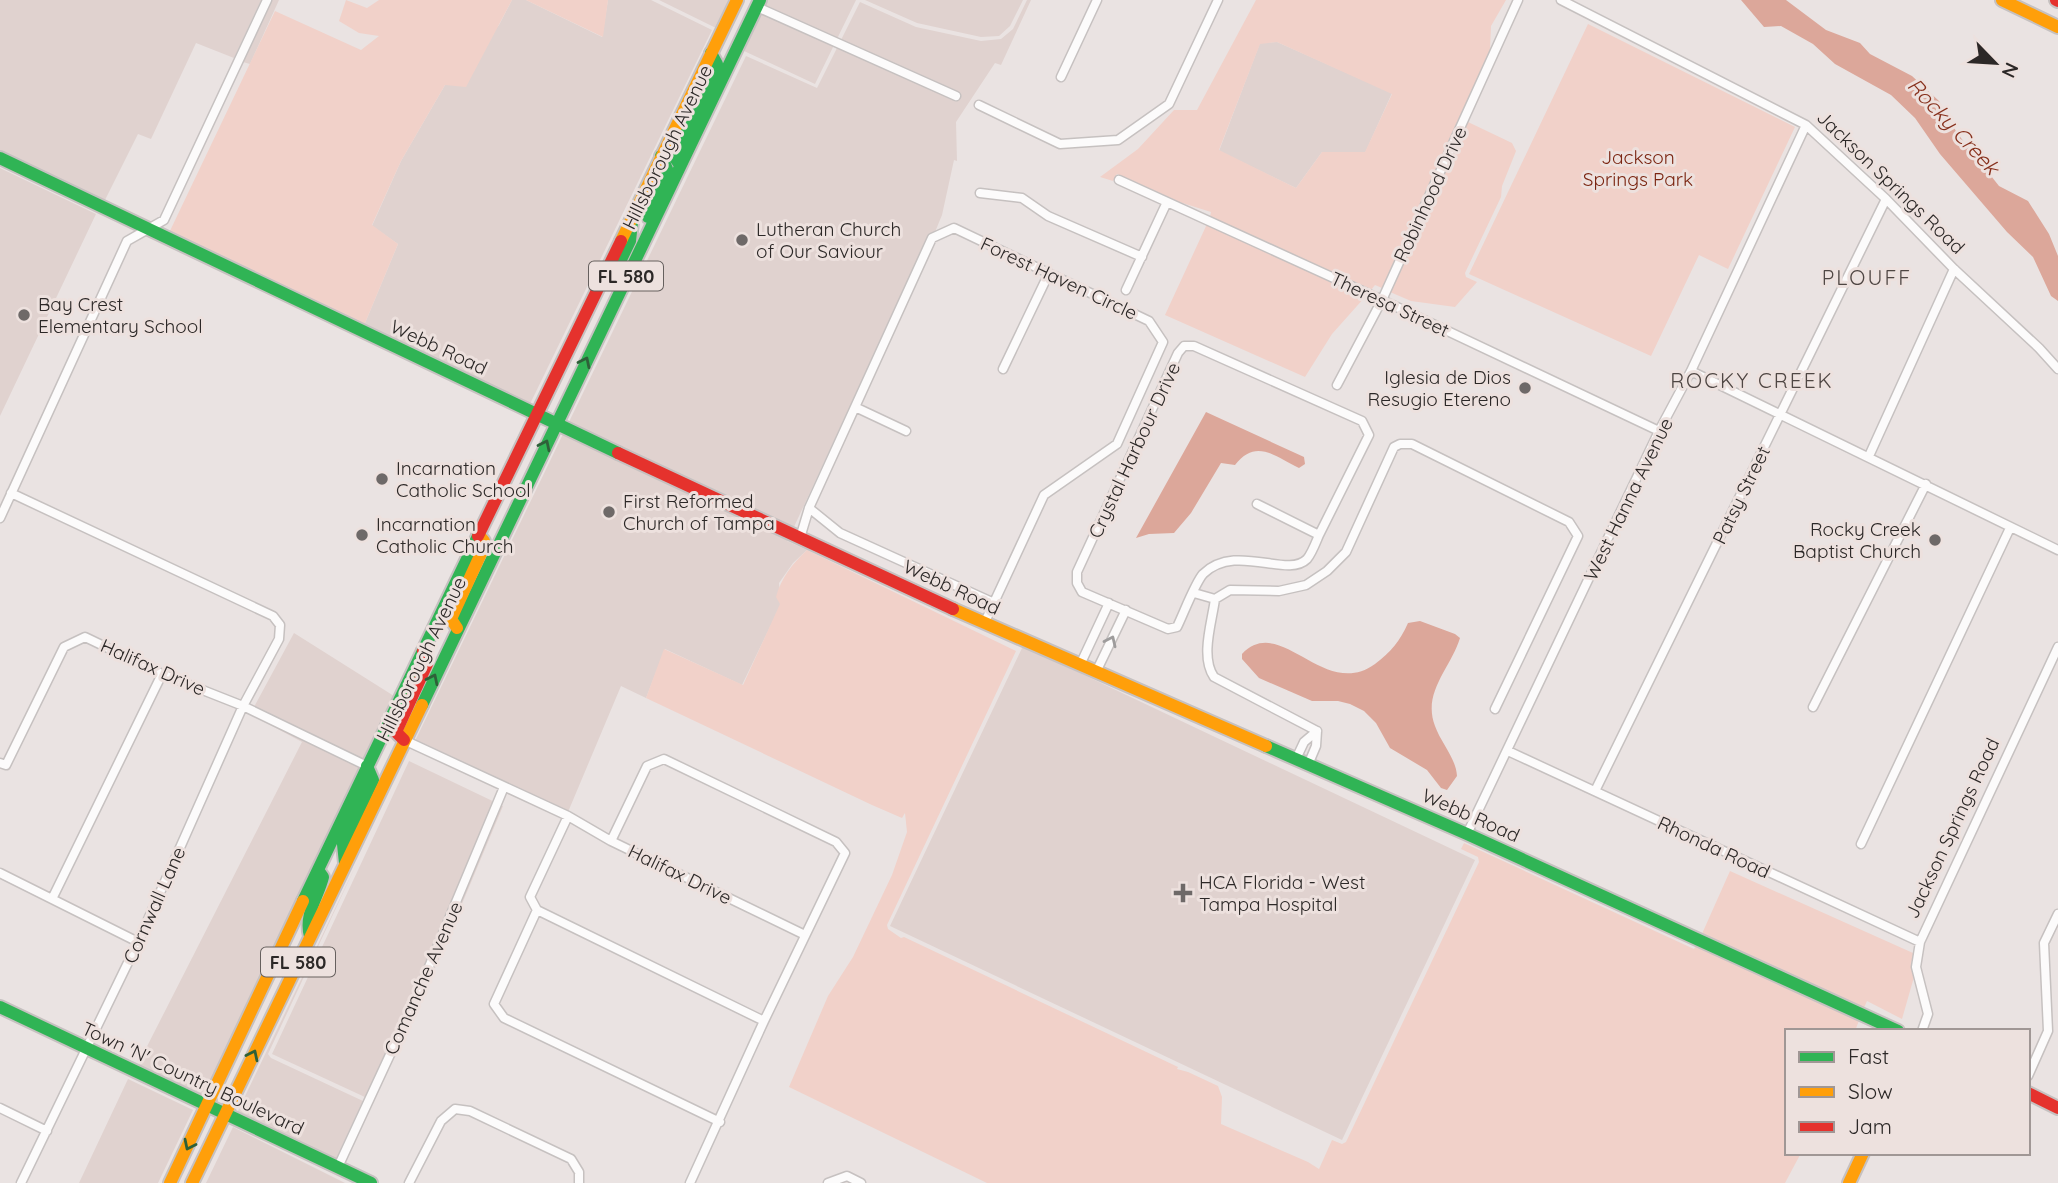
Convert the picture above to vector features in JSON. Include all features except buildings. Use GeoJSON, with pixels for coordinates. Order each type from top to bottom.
{"type":"FeatureCollection","features":[{"type":"Feature","properties":{"kind":"main road","name":"Hillsborough Avenue"},"geometry":{"type":"LineString","coordinates":[[170,1183],[367,766],[737,0]]}},
{"type":"Feature","properties":{"kind":"main road"},"geometry":{"type":"LineString","coordinates":[[2002,0],[2019,4],[2058,27]]}},
{"type":"Feature","properties":{"kind":"main road","name":"Hillsborough Avenue"},"geometry":{"type":"LineString","coordinates":[[192,1183],[735,52],[756,2]]}},
{"type":"Feature","properties":{"kind":"main road"},"geometry":{"type":"LineString","coordinates":[[680,165],[675,158],[675,151],[716,64],[711,53]]}},
{"type":"Feature","properties":{"kind":"main road"},"geometry":{"type":"LineString","coordinates":[[645,238],[648,215],[667,169],[661,156]]}},
{"type":"Feature","properties":{"kind":"main road","name":"Webb Road"},"geometry":{"type":"LineString","coordinates":[[0,158],[555,423],[985,624],[1467,834],[1894,1029]]}},
{"type":"Feature","properties":{"kind":"main road"},"geometry":{"type":"LineString","coordinates":[[624,281],[615,272],[634,228],[630,218]]}},
{"type":"Feature","properties":{"kind":"main road"},"geometry":{"type":"LineString","coordinates":[[457,628],[451,619],[484,547],[484,541],[479,536]]}},
{"type":"Feature","properties":{"kind":"main road"},"geometry":{"type":"LineString","coordinates":[[404,740],[396,732],[427,664],[423,651]]}},
{"type":"Feature","properties":{"kind":"main road"},"geometry":{"type":"LineString","coordinates":[[345,863],[342,844],[373,780],[367,766]]}},
{"type":"Feature","properties":{"kind":"main road"},"geometry":{"type":"LineString","coordinates":[[310,936],[306,927],[307,919],[323,877],[318,870]]}},
{"type":"Feature","properties":{"kind":"main road","name":"Town 'N' Country Boulevard"},"geometry":{"type":"LineString","coordinates":[[0,1007],[371,1183]]}},
{"type":"Feature","properties":{"kind":"main road"},"geometry":{"type":"LineString","coordinates":[[2030,1094],[2058,1108]]}},
{"type":"Feature","properties":{"kind":"main road"},"geometry":{"type":"LineString","coordinates":[[1849,1183],[1862,1155]]}},
{"type":"Feature","properties":{"kind":"street"},"geometry":{"type":"LineString","coordinates":[[0,518],[128,241],[164,220],[267,0]]}},
{"type":"Feature","properties":{"kind":"street"},"geometry":{"type":"LineString","coordinates":[[1061,77],[1097,0]]}},
{"type":"Feature","properties":{"kind":"street"},"geometry":{"type":"LineString","coordinates":[[979,105],[1060,144],[1118,140],[1169,104],[1219,0]]}},
{"type":"Feature","properties":{"kind":"street","name":"Robinhood Drive"},"geometry":{"type":"LineString","coordinates":[[1337,385],[1382,300],[1518,0]]}},
{"type":"Feature","properties":{"kind":"street","name":"Jackson Springs Road"},"geometry":{"type":"LineString","coordinates":[[1561,0],[1806,125],[1886,199],[2058,369]]}},
{"type":"Feature","properties":{"kind":"street"},"geometry":{"type":"LineString","coordinates":[[756,2],[956,96]]}},
{"type":"Feature","properties":{"kind":"street","name":"West Hanna Avenue"},"geometry":{"type":"LineString","coordinates":[[1467,834],[1659,430],[1691,371],[1806,125]]}},
{"type":"Feature","properties":{"kind":"street","name":"Theresa Street"},"geometry":{"type":"LineString","coordinates":[[1119,180],[1659,430]]}},
{"type":"Feature","properties":{"kind":"street"},"geometry":{"type":"LineString","coordinates":[[981,194],[1022,198],[1048,216],[1142,257]]}},
{"type":"Feature","properties":{"kind":"street","name":"Patsy Street"},"geometry":{"type":"LineString","coordinates":[[1595,791],[1886,199]]}},
{"type":"Feature","properties":{"kind":"street"},"geometry":{"type":"LineString","coordinates":[[1126,290],[1167,202]]}},
{"type":"Feature","properties":{"kind":"street","name":"Forest Haven Circle"},"geometry":{"type":"LineString","coordinates":[[800,538],[809,508],[932,238],[954,228],[1149,321],[1163,342],[1117,444],[1044,495],[985,624]]}},
{"type":"Feature","properties":{"kind":"street"},"geometry":{"type":"LineString","coordinates":[[1869,456],[1954,269]]}},
{"type":"Feature","properties":{"kind":"street"},"geometry":{"type":"LineString","coordinates":[[1003,369],[1049,273]]}},
{"type":"Feature","properties":{"kind":"street","name":"Crystal Harbour Drive"},"geometry":{"type":"LineString","coordinates":[[1184,346],[1194,346],[1362,421],[1369,435],[1319,535],[1305,561],[1297,565],[1229,560],[1217,563],[1201,576],[1177,628],[1168,629],[1082,592],[1077,583],[1077,572],[1178,353],[1184,346]]}},
{"type":"Feature","properties":{"kind":"street"},"geometry":{"type":"LineString","coordinates":[[1691,371],[2058,550]]}},
{"type":"Feature","properties":{"kind":"street"},"geometry":{"type":"LineString","coordinates":[[855,407],[906,431]]}},
{"type":"Feature","properties":{"kind":"street"},"geometry":{"type":"LineString","coordinates":[[1194,593],[1215,598],[1230,590],[1279,591],[1306,585],[1327,572],[1346,552],[1394,447],[1412,444],[1569,522],[1578,536],[1495,709]]}},
{"type":"Feature","properties":{"kind":"street"},"geometry":{"type":"LineString","coordinates":[[1813,707],[1926,484]]}},
{"type":"Feature","properties":{"kind":"street","name":"Cornwall Lane"},"geometry":{"type":"LineString","coordinates":[[11,494],[273,616],[280,625],[279,639],[243,706],[138,942],[21,1183]]}},
{"type":"Feature","properties":{"kind":"street"},"geometry":{"type":"LineString","coordinates":[[1257,504],[1319,535]]}},
{"type":"Feature","properties":{"kind":"street"},"geometry":{"type":"LineString","coordinates":[[809,508],[840,533],[994,603]]}},
{"type":"Feature","properties":{"kind":"street"},"geometry":{"type":"LineString","coordinates":[[1861,844],[2010,528]]}},
{"type":"Feature","properties":{"kind":"street"},"geometry":{"type":"LineString","coordinates":[[1215,598],[1208,669],[1214,677],[1317,731],[1316,746],[1302,762]]}},
{"type":"Feature","properties":{"kind":"street"},"geometry":{"type":"LineString","coordinates":[[1080,665],[1109,603]]}},
{"type":"Feature","properties":{"kind":"street"},"geometry":{"type":"LineString","coordinates":[[1096,673],[1126,610]]}},
{"type":"Feature","properties":{"kind":"street","name":"Halifax Drive"},"geometry":{"type":"LineString","coordinates":[[0,763],[6,765],[64,647],[85,637],[162,674],[243,706],[367,766]]}},
{"type":"Feature","properties":{"kind":"street","name":"Jackson Springs Road"},"geometry":{"type":"LineString","coordinates":[[1923,1029],[1928,1014],[1916,967],[1920,942],[2058,647]]}},
{"type":"Feature","properties":{"kind":"street"},"geometry":{"type":"LineString","coordinates":[[52,899],[162,674]]}},
{"type":"Feature","properties":{"kind":"street","name":"Halifax Drive"},"geometry":{"type":"LineString","coordinates":[[404,740],[568,816],[611,841],[805,935]]}},
{"type":"Feature","properties":{"kind":"street","name":"Rhonda Road"},"geometry":{"type":"LineString","coordinates":[[1508,751],[1920,942]]}},
{"type":"Feature","properties":{"kind":"street"},"geometry":{"type":"LineString","coordinates":[[611,841],[648,766],[664,759],[836,842],[845,853],[690,1183]]}},
{"type":"Feature","properties":{"kind":"street","name":"Comanche Avenue"},"geometry":{"type":"LineString","coordinates":[[338,1167],[413,1005],[505,787]]}},
{"type":"Feature","properties":{"kind":"street"},"geometry":{"type":"LineString","coordinates":[[568,816],[530,897],[537,910],[764,1021]]}},
{"type":"Feature","properties":{"kind":"street"},"geometry":{"type":"LineString","coordinates":[[0,873],[138,942]]}},
{"type":"Feature","properties":{"kind":"street"},"geometry":{"type":"LineString","coordinates":[[537,910],[494,1004],[504,1018],[720,1122]]}},
{"type":"Feature","properties":{"kind":"street"},"geometry":{"type":"LineString","coordinates":[[2030,1072],[2048,1031],[2045,943],[2058,915]]}},
{"type":"Feature","properties":{"kind":"street"},"geometry":{"type":"LineString","coordinates":[[0,1108],[47,1131]]}},
{"type":"Feature","properties":{"kind":"street"},"geometry":{"type":"LineString","coordinates":[[409,1183],[441,1121],[455,1110],[470,1111],[570,1159],[579,1172],[579,1183]]}},
{"type":"Feature","properties":{"kind":"street"},"geometry":{"type":"LineString","coordinates":[[828,1183],[847,1176],[861,1183]]}},
{"type":"Feature","properties":{"kind":"shaded area"},"geometry":{"type":"Polygon","coordinates":[[[0,0],[261,0],[234,58],[196,43],[151,139],[138,134],[103,204],[0,154],[0,0]]]}},
{"type":"Feature","properties":{"kind":"shaded area"},"geometry":{"type":"Polygon","coordinates":[[[272,0],[279,0],[250,64],[243,62],[272,0]]]}},
{"type":"Feature","properties":{"kind":"shaded area"},"geometry":{"type":"Polygon","coordinates":[[[512,0],[526,0],[602,37],[608,0],[651,0],[712,30],[529,406],[363,328],[398,244],[372,226],[401,161],[445,85],[499,25],[512,0]]]}},
{"type":"Feature","properties":{"kind":"shaded area"},"geometry":{"type":"Polygon","coordinates":[[[659,0],[729,0],[716,28],[659,0]]]}},
{"type":"Feature","properties":{"kind":"shaded area"},"geometry":{"type":"Polygon","coordinates":[[[768,0],[856,0],[815,84],[744,51],[768,0]]]}},
{"type":"Feature","properties":{"kind":"shaded area"},"geometry":{"type":"Polygon","coordinates":[[[865,0],[1023,0],[1010,26],[999,36],[981,37],[917,23],[865,0]]]}},
{"type":"Feature","properties":{"kind":"shaded area"},"geometry":{"type":"Polygon","coordinates":[[[1027,0],[1031,0],[1001,65],[995,63],[956,122],[957,161],[954,160],[942,215],[886,351],[879,363],[865,374],[793,529],[568,424],[746,56],[817,88],[860,2],[916,27],[981,41],[1001,39],[1013,29],[1027,0]]]}},
{"type":"Feature","properties":{"kind":"shaded area"},"geometry":{"type":"Polygon","coordinates":[[[1741,0],[1786,0],[1826,30],[1860,43],[1870,54],[1912,76],[1939,101],[1957,133],[1999,186],[2028,201],[2049,234],[2058,256],[2058,301],[2051,296],[2033,257],[2007,232],[1940,154],[1915,118],[1891,95],[1835,64],[1813,44],[1781,26],[1764,27],[1741,0]]]}},
{"type":"Feature","properties":{"kind":"shaded area"},"geometry":{"type":"Polygon","coordinates":[[[1277,42],[1392,93],[1365,153],[1322,152],[1296,188],[1219,151],[1260,43],[1277,42]]]}},
{"type":"Feature","properties":{"kind":"shaded area","name":"Bay Crest Elementary School"},"geometry":{"type":"Polygon","coordinates":[[[0,168],[96,214],[0,416],[0,168]]]}},
{"type":"Feature","properties":{"kind":"shaded area"},"geometry":{"type":"Polygon","coordinates":[[[1206,412],[1304,457],[1305,464],[1299,468],[1258,451],[1250,452],[1235,465],[1221,463],[1191,513],[1174,533],[1149,534],[1136,538],[1206,412]]]}},
{"type":"Feature","properties":{"kind":"shaded area"},"geometry":{"type":"Polygon","coordinates":[[[564,432],[789,537],[787,541],[807,550],[793,563],[779,583],[781,604],[742,685],[665,649],[646,698],[621,686],[568,812],[415,741],[564,432]]]}},
{"type":"Feature","properties":{"kind":"shaded area"},"geometry":{"type":"Polygon","coordinates":[[[1420,621],[1460,638],[1439,680],[1432,702],[1435,726],[1456,769],[1457,776],[1447,790],[1441,788],[1427,770],[1390,748],[1376,723],[1364,711],[1338,701],[1312,701],[1259,678],[1242,659],[1242,654],[1257,644],[1272,643],[1321,666],[1338,672],[1356,673],[1386,655],[1408,623],[1420,621]]]}},
{"type":"Feature","properties":{"kind":"shaded area"},"geometry":{"type":"Polygon","coordinates":[[[294,633],[394,696],[364,760],[254,707],[294,633]]]}},
{"type":"Feature","properties":{"kind":"shaded area","name":"HCA Florida - West Tampa Hospital"},"geometry":{"type":"Polygon","coordinates":[[[1023,646],[1475,860],[1342,1140],[890,926],[1023,646]]]}},
{"type":"Feature","properties":{"kind":"shaded area"},"geometry":{"type":"Polygon","coordinates":[[[250,714],[360,768],[203,1100],[136,1068],[302,742],[250,714]]]}},
{"type":"Feature","properties":{"kind":"shaded area"},"geometry":{"type":"Polygon","coordinates":[[[409,761],[503,806],[428,985],[367,1098],[272,1054],[409,761]]]}},
{"type":"Feature","properties":{"kind":"shaded area"},"geometry":{"type":"Polygon","coordinates":[[[357,863],[268,1054],[271,1058],[363,1101],[335,1161],[236,1115],[357,863]]]}},
{"type":"Feature","properties":{"kind":"shaded area"},"geometry":{"type":"Polygon","coordinates":[[[128,1079],[193,1110],[158,1183],[79,1183],[128,1079]]]}},
{"type":"Feature","properties":{"kind":"shaded area"},"geometry":{"type":"Polygon","coordinates":[[[233,1127],[345,1183],[206,1183],[233,1127]]]}},
{"type":"Feature","properties":{"kind":"green space"},"geometry":{"type":"Polygon","coordinates":[[[346,0],[367,8],[379,0],[512,0],[466,87],[445,85],[401,161],[372,225],[398,244],[363,328],[168,235],[275,11],[361,50],[379,36],[359,33],[339,21],[346,0]]]}},
{"type":"Feature","properties":{"kind":"green space"},"geometry":{"type":"Polygon","coordinates":[[[526,0],[608,0],[603,37],[526,0]]]}},
{"type":"Feature","properties":{"kind":"green space"},"geometry":{"type":"Polygon","coordinates":[[[1256,0],[1506,0],[1491,26],[1490,50],[1382,288],[1375,285],[1371,290],[1210,217],[1211,212],[1176,201],[1117,174],[1113,181],[1100,177],[1138,149],[1174,110],[1197,110],[1256,0]],[[1277,42],[1260,44],[1219,150],[1296,188],[1322,152],[1365,152],[1392,94],[1277,42]]]}},
{"type":"Feature","properties":{"kind":"green space","name":"Jackson Springs Park"},"geometry":{"type":"Polygon","coordinates":[[[1588,24],[1795,127],[1728,269],[1699,255],[1651,356],[1469,274],[1588,24]]]}},
{"type":"Feature","properties":{"kind":"green space"},"geometry":{"type":"Polygon","coordinates":[[[1468,122],[1512,143],[1516,151],[1502,186],[1501,197],[1465,273],[1466,277],[1477,282],[1455,307],[1411,301],[1390,292],[1468,122]]]}},
{"type":"Feature","properties":{"kind":"green space"},"geometry":{"type":"Polygon","coordinates":[[[1207,224],[1365,297],[1332,334],[1305,377],[1165,315],[1207,224]]]}},
{"type":"Feature","properties":{"kind":"green space"},"geometry":{"type":"Polygon","coordinates":[[[807,550],[1016,651],[887,925],[888,929],[901,938],[904,937],[1178,1067],[1177,1069],[1218,1086],[1222,1097],[1221,1124],[1319,1169],[1332,1140],[1342,1144],[1346,1142],[1479,862],[1478,857],[1461,849],[1464,843],[1694,949],[1697,944],[1860,1018],[1856,1029],[1785,1029],[1785,1155],[1800,1155],[1785,1183],[987,1183],[789,1087],[828,996],[853,957],[892,875],[907,832],[905,813],[902,818],[872,805],[646,698],[664,649],[743,685],[780,604],[776,597],[781,583],[807,550]]]}},
{"type":"Feature","properties":{"kind":"green space"},"geometry":{"type":"Polygon","coordinates":[[[1730,871],[1913,953],[1911,966],[1914,977],[1902,1019],[1867,1001],[1863,1010],[1701,936],[1730,871]]]}},
{"type":"Feature","properties":{"kind":"traffic: fast"},"geometry":{"type":"LineString","coordinates":[[422,705],[760,0]]}},
{"type":"Feature","properties":{"kind":"traffic: fast"},"geometry":{"type":"LineString","coordinates":[[680,165],[675,158],[675,151],[717,64],[711,53]]}},
{"type":"Feature","properties":{"kind":"traffic: fast"},"geometry":{"type":"LineString","coordinates":[[648,217],[667,169],[661,156]]}},
{"type":"Feature","properties":{"kind":"traffic: fast"},"geometry":{"type":"LineString","coordinates":[[0,158],[618,453]]}},
{"type":"Feature","properties":{"kind":"traffic: fast"},"geometry":{"type":"LineString","coordinates":[[624,281],[615,272],[630,241],[632,222]]}},
{"type":"Feature","properties":{"kind":"traffic: fast"},"geometry":{"type":"LineString","coordinates":[[303,901],[478,536]]}},
{"type":"Feature","properties":{"kind":"traffic: fast"},"geometry":{"type":"LineString","coordinates":[[1266,746],[1467,834],[1894,1029]]}},
{"type":"Feature","properties":{"kind":"traffic: fast"},"geometry":{"type":"LineString","coordinates":[[345,863],[343,844],[373,780],[367,766]]}},
{"type":"Feature","properties":{"kind":"traffic: fast"},"geometry":{"type":"LineString","coordinates":[[310,936],[310,913],[323,877],[318,870]]}},
{"type":"Feature","properties":{"kind":"traffic: fast"},"geometry":{"type":"LineString","coordinates":[[0,1007],[371,1183]]}},
{"type":"Feature","properties":{"kind":"traffic: slow"},"geometry":{"type":"LineString","coordinates":[[621,241],[737,0]]}},
{"type":"Feature","properties":{"kind":"traffic: slow"},"geometry":{"type":"LineString","coordinates":[[2002,0],[2058,27]]}},
{"type":"Feature","properties":{"kind":"traffic: slow"},"geometry":{"type":"LineString","coordinates":[[457,628],[451,619],[484,547],[484,541],[479,535]]}},
{"type":"Feature","properties":{"kind":"traffic: slow"},"geometry":{"type":"LineString","coordinates":[[953,609],[1266,746]]}},
{"type":"Feature","properties":{"kind":"traffic: slow"},"geometry":{"type":"LineString","coordinates":[[192,1183],[422,705]]}},
{"type":"Feature","properties":{"kind":"traffic: slow"},"geometry":{"type":"LineString","coordinates":[[170,1183],[303,901]]}},
{"type":"Feature","properties":{"kind":"traffic: slow"},"geometry":{"type":"LineString","coordinates":[[1849,1183],[1862,1155]]}},
{"type":"Feature","properties":{"kind":"traffic: jam"},"geometry":{"type":"LineString","coordinates":[[478,536],[621,241]]}},
{"type":"Feature","properties":{"kind":"traffic: jam"},"geometry":{"type":"LineString","coordinates":[[618,453],[953,609]]}},
{"type":"Feature","properties":{"kind":"traffic: jam"},"geometry":{"type":"LineString","coordinates":[[404,740],[396,732],[427,664],[423,651]]}},
{"type":"Feature","properties":{"kind":"traffic: jam"},"geometry":{"type":"LineString","coordinates":[[2030,1094],[2058,1108]]}},
{"type":"Feature","properties":{"kind":"place","name":"Lutheran Church of Our Saviour"},"geometry":{"type":"Point","coordinates":[742,240]}},
{"type":"Feature","properties":{"kind":"place","name":"Bay Crest Elementary School"},"geometry":{"type":"Point","coordinates":[24,315]}},
{"type":"Feature","properties":{"kind":"place","name":"Iglesia de Dios Resugio Etereno"},"geometry":{"type":"Point","coordinates":[1525,388]}},
{"type":"Feature","properties":{"kind":"place","name":"Incarnation Catholic School"},"geometry":{"type":"Point","coordinates":[382,479]}},
{"type":"Feature","properties":{"kind":"place","name":"First Reformed Church of Tampa"},"geometry":{"type":"Point","coordinates":[609,512]}},
{"type":"Feature","properties":{"kind":"place","name":"Incarnation Catholic Church"},"geometry":{"type":"Point","coordinates":[362,535]}},
{"type":"Feature","properties":{"kind":"place","name":"Rocky Creek Baptist Church"},"geometry":{"type":"Point","coordinates":[1935,540]}},
{"type":"Feature","properties":{"kind":"place","name":"HCA Florida - West Tampa Hospital"},"geometry":{"type":"Point","coordinates":[1183,893]}},
{"type":"Feature","properties":{"kind":"district","name":"PLOUFF"},"geometry":{"type":"Point","coordinates":[1867,277]}},
{"type":"Feature","properties":{"kind":"district","name":"ROCKY CREEK"},"geometry":{"type":"Point","coordinates":[1752,380]}},
{"type":"Feature","properties":{"kind":"water label","name":"Rocky Creek"},"geometry":{"type":"Point","coordinates":[1954,126]}}]}
